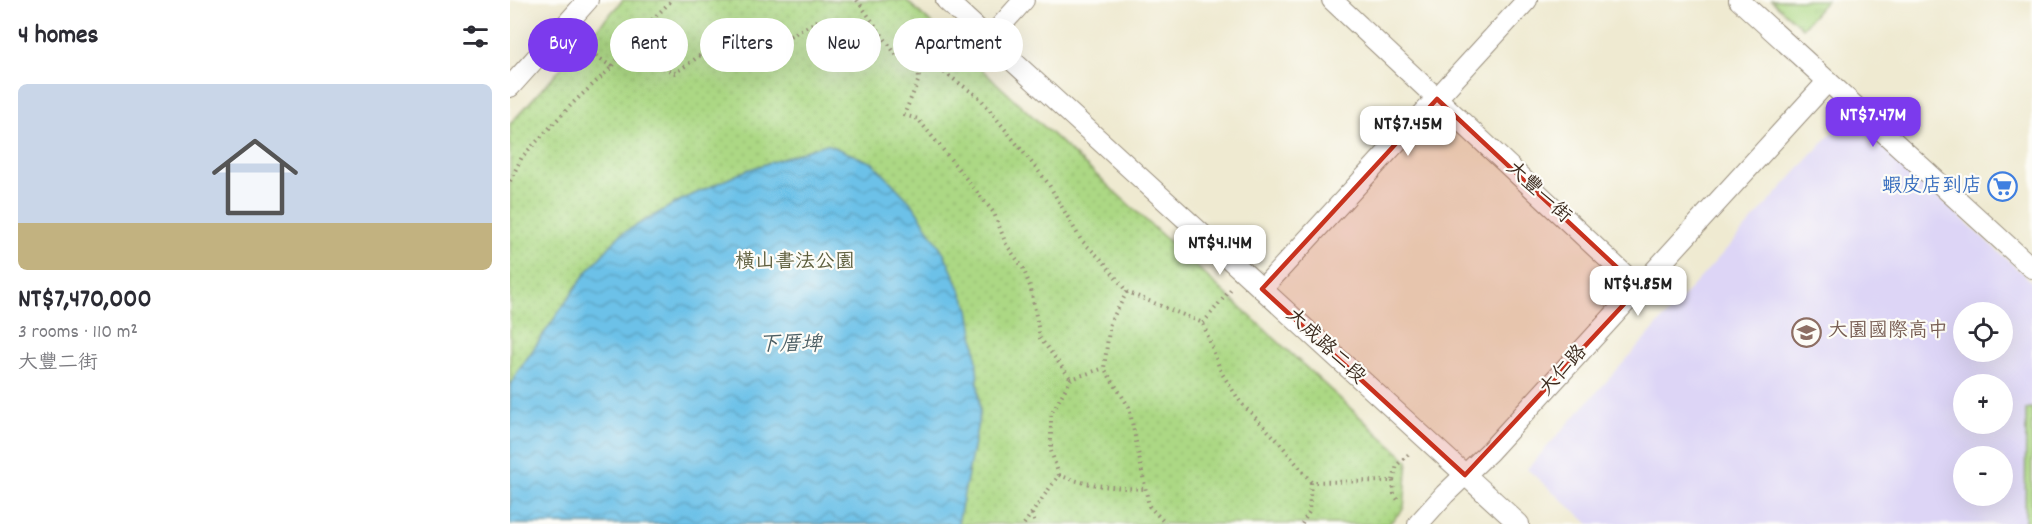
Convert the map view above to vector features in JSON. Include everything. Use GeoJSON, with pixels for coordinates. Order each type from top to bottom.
{"type":"FeatureCollection","features":[{"type":"Feature","properties":{"kind":"street"},"geometry":{"type":"LineString","coordinates":[[510,87],[588,0]]}},
{"type":"Feature","properties":{"kind":"street","name":"大成路二段"},"geometry":{"type":"LineString","coordinates":[[946,0],[965,18]]}},
{"type":"Feature","properties":{"kind":"street"},"geometry":{"type":"LineString","coordinates":[[1007,18],[1024,0]]}},
{"type":"Feature","properties":{"kind":"street","name":"大豐一街"},"geometry":{"type":"LineString","coordinates":[[1332,0],[1639,288]]}},
{"type":"Feature","properties":{"kind":"street"},"geometry":{"type":"LineString","coordinates":[[1262,289],[1527,0]]}},
{"type":"Feature","properties":{"kind":"street"},"geometry":{"type":"LineString","coordinates":[[1739,0],[2032,268]]}},
{"type":"Feature","properties":{"kind":"street","name":"大成路二段"},"geometry":{"type":"LineString","coordinates":[[1023,71],[1519,524]]}},
{"type":"Feature","properties":{"kind":"street","name":"大仁路"},"geometry":{"type":"LineString","coordinates":[[1418,524],[1489,452],[1828,81]]}},
{"type":"Feature","properties":{"kind":"path"},"geometry":{"type":"LineString","coordinates":[[654,18],[672,0]]}},
{"type":"Feature","properties":{"kind":"path"},"geometry":{"type":"LineString","coordinates":[[857,0],[893,50]]}},
{"type":"Feature","properties":{"kind":"path"},"geometry":{"type":"LineString","coordinates":[[688,64],[731,34],[774,45],[819,20],[883,36]]}},
{"type":"Feature","properties":{"kind":"path"},"geometry":{"type":"LineString","coordinates":[[510,182],[522,157],[574,102],[610,69]]}},
{"type":"Feature","properties":{"kind":"path"},"geometry":{"type":"LineString","coordinates":[[918,72],[919,79],[904,115],[918,119],[994,213],[1006,244],[1023,268],[1031,289],[1040,338],[1071,379]]}},
{"type":"Feature","properties":{"kind":"path"},"geometry":{"type":"LineString","coordinates":[[944,72],[980,98],[1048,183],[1081,240],[1104,262],[1127,292],[1203,323],[1221,372],[1241,403],[1279,442],[1311,482],[1309,512],[1302,524]]}},
{"type":"Feature","properties":{"kind":"path"},"geometry":{"type":"LineString","coordinates":[[1203,323],[1231,289]]}},
{"type":"Feature","properties":{"kind":"path"},"geometry":{"type":"LineString","coordinates":[[1127,292],[1110,323],[1104,368],[1129,407],[1149,506],[1166,524]]}},
{"type":"Feature","properties":{"kind":"path"},"geometry":{"type":"LineString","coordinates":[[1104,368],[1071,379],[1051,414],[1051,451],[1059,475],[1074,481],[1118,489],[1146,489]]}},
{"type":"Feature","properties":{"kind":"path"},"geometry":{"type":"LineString","coordinates":[[1400,503],[1394,494],[1393,482],[1397,465],[1410,453]]}},
{"type":"Feature","properties":{"kind":"path"},"geometry":{"type":"LineString","coordinates":[[1024,524],[1059,475]]}},
{"type":"Feature","properties":{"kind":"path"},"geometry":{"type":"LineString","coordinates":[[1311,482],[1393,482]]}},
{"type":"Feature","properties":{"kind":"path"},"geometry":{"type":"LineString","coordinates":[[1031,514],[1035,524]]}},
{"type":"Feature","properties":{"kind":"highlighted area"},"geometry":{"type":"Polygon","coordinates":[[[1437,99],[1639,288],[1465,475],[1262,289],[1437,99]]]}},
{"type":"Feature","properties":{"kind":"shaded area","name":"大園國際高中"},"geometry":{"type":"Polygon","coordinates":[[[1848,115],[2032,282],[2032,524],[1589,524],[1527,469],[1848,115]]]}},
{"type":"Feature","properties":{"kind":"green space","name":"橫山書法公園"},"geometry":{"type":"Polygon","coordinates":[[[623,0],[906,0],[926,18],[893,18],[893,72],[984,72],[1408,461],[1404,508],[1389,524],[510,524],[510,124],[557,72],[598,72],[598,27],[623,0]]]}},
{"type":"Feature","properties":{"kind":"green space"},"geometry":{"type":"Polygon","coordinates":[[[1771,0],[1827,0],[1802,28],[1771,0]]]}},
{"type":"Feature","properties":{"kind":"green space"},"geometry":{"type":"Polygon","coordinates":[[[2032,408],[2032,524],[2025,524],[2026,409],[2032,408]]]}},
{"type":"Feature","properties":{"kind":"water","name":"下厝埤"},"geometry":{"type":"Polygon","coordinates":[[[826,144],[873,163],[913,205],[944,253],[969,309],[976,351],[980,413],[958,524],[510,524],[510,387],[519,370],[585,274],[621,234],[679,201],[747,170],[826,144]]]}},
{"type":"Feature","properties":{"kind":"place","name":"蝦皮店到店"},"geometry":{"type":"Point","coordinates":[2003,187]}},
{"type":"Feature","properties":{"kind":"place","name":"大園國際高中"},"geometry":{"type":"Point","coordinates":[1807,332]}}]}
